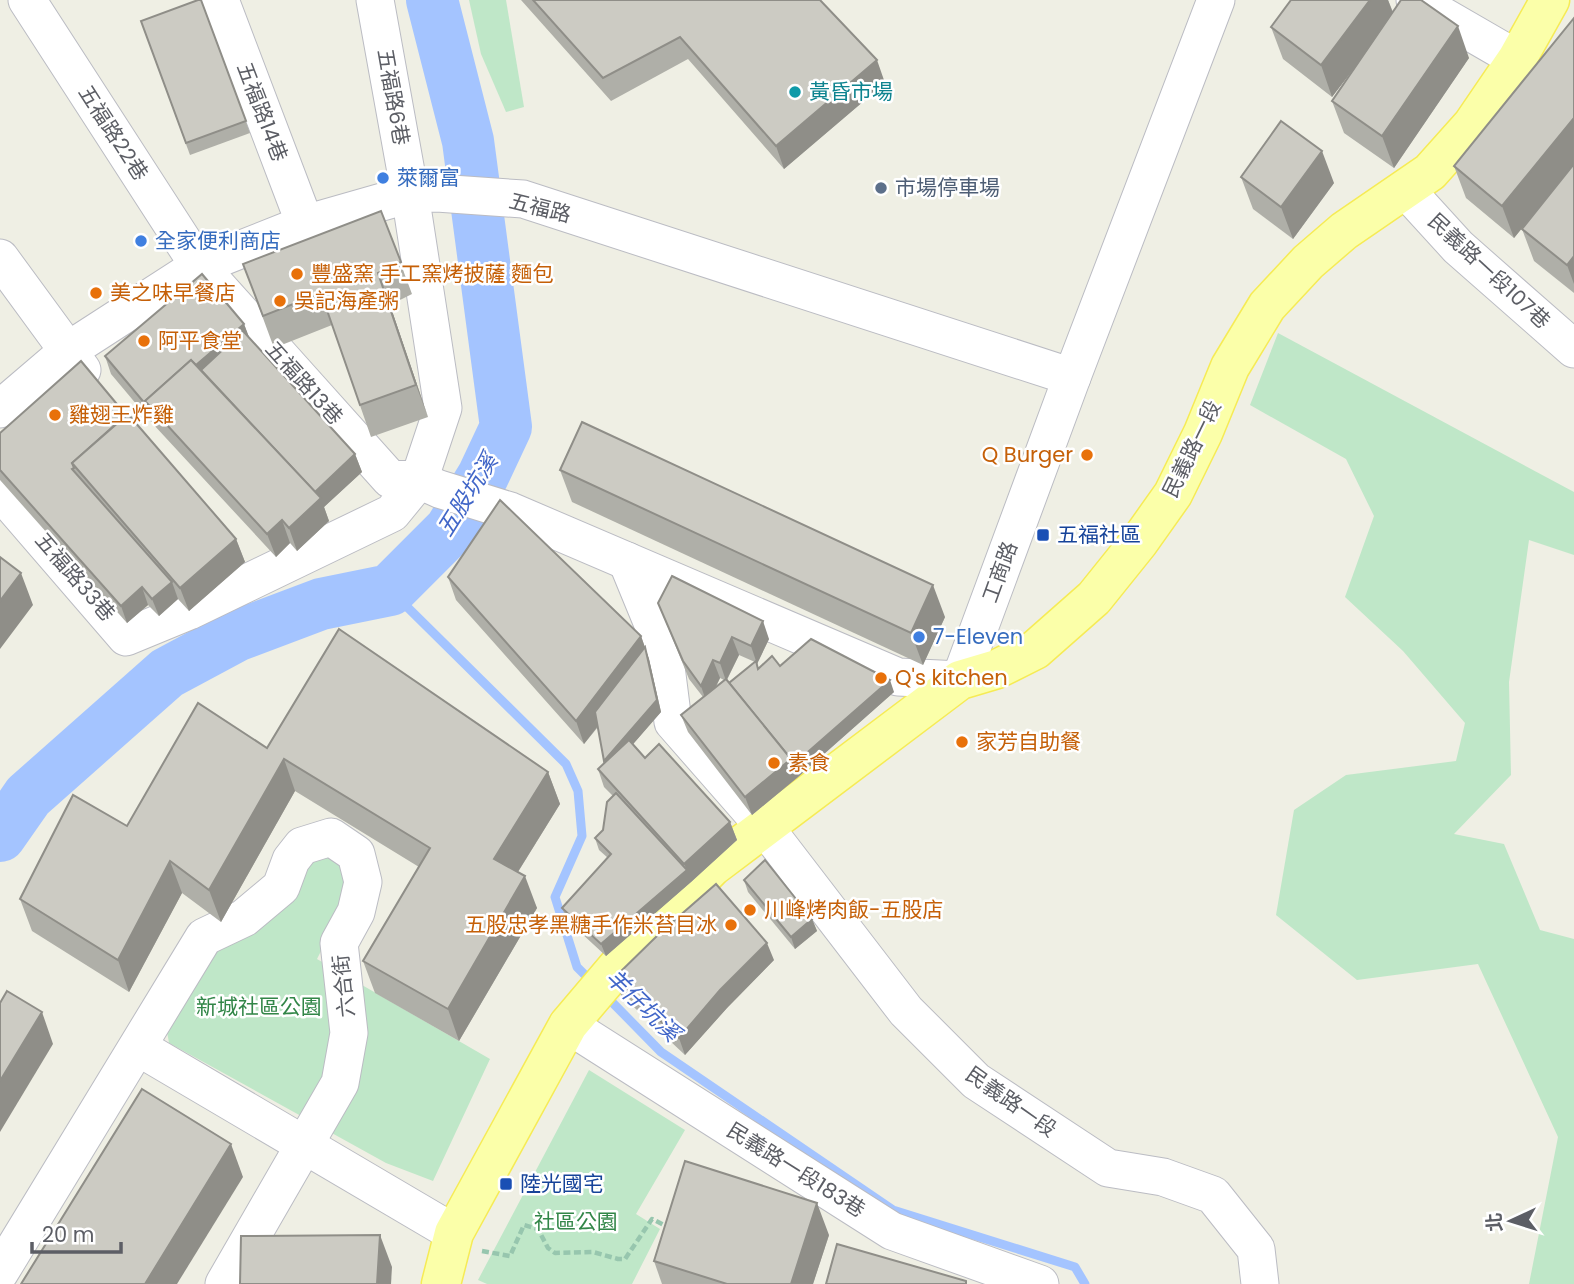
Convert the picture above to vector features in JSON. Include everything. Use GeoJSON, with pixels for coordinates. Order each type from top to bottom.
{"type":"FeatureCollection","features":[{"type":"Feature","properties":{"kind":"main road","name":"民義路一段"},"geometry":{"type":"LineString","coordinates":[[441,1284],[452,1240],[568,1025],[640,940],[712,867],[764,827],[960,680],[997,669],[1035,650],[1094,598],[1173,494],[1203,433],[1230,367],[1267,306],[1308,262],[1344,231],[1430,172],[1472,125],[1517,59],[1550,0]]}},
{"type":"Feature","properties":{"kind":"street","name":"五福路22巷"},"geometry":{"type":"LineString","coordinates":[[27,0],[199,266]]}},
{"type":"Feature","properties":{"kind":"street","name":"五福路14巷"},"geometry":{"type":"LineString","coordinates":[[220,0],[305,224]]}},
{"type":"Feature","properties":{"kind":"street","name":"五福路6巷"},"geometry":{"type":"LineString","coordinates":[[375,0],[424,194],[443,408],[429,484]]}},
{"type":"Feature","properties":{"kind":"street","name":"工商路"},"geometry":{"type":"LineString","coordinates":[[960,680],[1216,0]]}},
{"type":"Feature","properties":{"kind":"street"},"geometry":{"type":"LineString","coordinates":[[1415,0],[1517,59]]}},
{"type":"Feature","properties":{"kind":"street","name":"民義路一段107巷"},"geometry":{"type":"LineString","coordinates":[[1406,190],[1458,247],[1574,349]]}},
{"type":"Feature","properties":{"kind":"street","name":"五福路"},"geometry":{"type":"LineString","coordinates":[[0,409],[69,350],[199,266],[305,224],[424,194],[523,199],[1072,377]]}},
{"type":"Feature","properties":{"kind":"street"},"geometry":{"type":"LineString","coordinates":[[0,258],[104,398]]}},
{"type":"Feature","properties":{"kind":"street","name":"五福路13巷"},"geometry":{"type":"LineString","coordinates":[[199,266],[390,479],[429,484]]}},
{"type":"Feature","properties":{"kind":"street"},"geometry":{"type":"LineString","coordinates":[[229,551],[244,562],[258,578],[392,513],[429,484],[494,508],[510,511],[898,677],[960,680]]}},
{"type":"Feature","properties":{"kind":"street","name":"五福路33巷"},"geometry":{"type":"LineString","coordinates":[[0,491],[126,637],[258,578]]}},
{"type":"Feature","properties":{"kind":"street"},"geometry":{"type":"LineString","coordinates":[[627,561],[664,651],[673,722],[764,827]]}},
{"type":"Feature","properties":{"kind":"street","name":"民義路一段"},"geometry":{"type":"LineString","coordinates":[[764,827],[906,1011],[975,1080],[1108,1168],[1163,1177],[1213,1195],[1255,1249],[1261,1284]]}},
{"type":"Feature","properties":{"kind":"street","name":"六合街"},"geometry":{"type":"LineString","coordinates":[[0,1272],[204,937],[244,918],[281,887],[291,860],[302,846],[331,837],[356,855],[363,882],[356,912],[340,943],[349,1033],[340,1083],[306,1147],[224,1284]]}},
{"type":"Feature","properties":{"kind":"street","name":"民義路一段183巷"},"geometry":{"type":"LineString","coordinates":[[568,1025],[892,1231],[1040,1284]]}},
{"type":"Feature","properties":{"kind":"street"},"geometry":{"type":"LineString","coordinates":[[138,1047],[306,1147],[452,1240]]}},
{"type":"Feature","properties":{"kind":"path"},"geometry":{"type":"LineString","coordinates":[[452,1240],[510,1256],[524,1225],[538,1229],[548,1248],[555,1253],[593,1252],[625,1259],[652,1219],[678,1232]]}},
{"type":"Feature","properties":{"kind":"green space"},"geometry":{"type":"Polygon","coordinates":[[[469,0],[506,0],[524,107],[506,112],[481,54],[469,0]]]}},
{"type":"Feature","properties":{"kind":"green space"},"geometry":{"type":"Polygon","coordinates":[[[1278,333],[1574,492],[1574,555],[1529,540],[1509,682],[1511,775],[1454,834],[1504,844],[1540,930],[1574,939],[1574,1284],[1529,1284],[1558,1137],[1478,964],[1357,980],[1276,915],[1294,810],[1346,775],[1456,761],[1465,723],[1403,651],[1345,597],[1374,516],[1346,459],[1250,405],[1278,333]]]}},
{"type":"Feature","properties":{"kind":"green space","name":"新城社區公園"},"geometry":{"type":"Polygon","coordinates":[[[328,847],[354,885],[317,959],[490,1059],[433,1181],[386,1163],[169,1043],[164,1014],[208,944],[284,886],[328,847]]]}},
{"type":"Feature","properties":{"kind":"green space","name":"社區公園"},"geometry":{"type":"Polygon","coordinates":[[[589,1070],[685,1130],[636,1214],[660,1229],[632,1284],[487,1284],[478,1280],[589,1070]]]}},
{"type":"Feature","properties":{"kind":"building"},"geometry":{"type":"Polygon","coordinates":[[[201,0],[246,121],[186,143],[141,21],[201,0]]]}},
{"type":"Feature","properties":{"kind":"building","name":"黃昏市場"},"geometry":{"type":"Polygon","coordinates":[[[533,0],[820,0],[877,60],[776,146],[680,37],[603,78],[533,0]]]}},
{"type":"Feature","properties":{"kind":"building"},"geometry":{"type":"Polygon","coordinates":[[[1291,0],[1370,0],[1321,65],[1271,27],[1291,0]]]}},
{"type":"Feature","properties":{"kind":"building"},"geometry":{"type":"Polygon","coordinates":[[[1401,0],[1421,0],[1458,26],[1382,136],[1332,101],[1401,0]]]}},
{"type":"Feature","properties":{"kind":"building"},"geometry":{"type":"Polygon","coordinates":[[[1574,18],[1574,118],[1502,206],[1454,166],[1574,18]]]}},
{"type":"Feature","properties":{"kind":"building"},"geometry":{"type":"Polygon","coordinates":[[[1281,121],[1322,151],[1281,207],[1241,177],[1281,121]]]}},
{"type":"Feature","properties":{"kind":"building"},"geometry":{"type":"Polygon","coordinates":[[[1574,164],[1574,256],[1567,265],[1522,229],[1574,164]]]}},
{"type":"Feature","properties":{"kind":"building"},"geometry":{"type":"Polygon","coordinates":[[[381,211],[401,262],[378,273],[416,385],[360,405],[321,293],[263,316],[243,264],[381,211]]]}},
{"type":"Feature","properties":{"kind":"building"},"geometry":{"type":"Polygon","coordinates":[[[202,274],[244,324],[196,365],[191,360],[145,401],[147,406],[105,356],[202,274]]]}},
{"type":"Feature","properties":{"kind":"building"},"geometry":{"type":"Polygon","coordinates":[[[243,331],[355,454],[315,492],[201,370],[243,331]]]}},
{"type":"Feature","properties":{"kind":"building"},"geometry":{"type":"Polygon","coordinates":[[[191,360],[321,498],[289,528],[282,520],[267,534],[145,401],[191,360]]]}},
{"type":"Feature","properties":{"kind":"building"},"geometry":{"type":"Polygon","coordinates":[[[81,361],[126,415],[72,463],[72,469],[172,582],[152,599],[142,587],[121,606],[0,470],[0,433],[81,361]]]}},
{"type":"Feature","properties":{"kind":"building"},"geometry":{"type":"Polygon","coordinates":[[[128,414],[236,539],[180,588],[72,463],[128,414]]]}},
{"type":"Feature","properties":{"kind":"building"},"geometry":{"type":"Polygon","coordinates":[[[582,422],[933,585],[911,633],[560,470],[582,422]]]}},
{"type":"Feature","properties":{"kind":"building"},"geometry":{"type":"Polygon","coordinates":[[[500,500],[641,636],[576,721],[448,577],[500,500]]]}},
{"type":"Feature","properties":{"kind":"building"},"geometry":{"type":"Polygon","coordinates":[[[0,557],[21,573],[0,601],[0,557]]]}},
{"type":"Feature","properties":{"kind":"building"},"geometry":{"type":"Polygon","coordinates":[[[672,576],[763,621],[751,646],[732,637],[720,663],[713,660],[701,686],[683,661],[658,603],[672,576]]]}},
{"type":"Feature","properties":{"kind":"building"},"geometry":{"type":"Polygon","coordinates":[[[339,629],[548,772],[494,859],[525,876],[448,1009],[363,961],[430,848],[284,759],[209,890],[170,861],[118,960],[20,899],[73,795],[127,826],[198,703],[267,748],[339,629]]]}},
{"type":"Feature","properties":{"kind":"building"},"geometry":{"type":"Polygon","coordinates":[[[811,639],[890,680],[793,765],[791,759],[729,683],[756,661],[758,669],[772,656],[780,666],[811,639]]]}},
{"type":"Feature","properties":{"kind":"building"},"geometry":{"type":"Polygon","coordinates":[[[645,647],[657,700],[604,761],[595,712],[645,647]]]}},
{"type":"Feature","properties":{"kind":"building"},"geometry":{"type":"Polygon","coordinates":[[[726,679],[791,759],[745,797],[681,715],[726,679]]]}},
{"type":"Feature","properties":{"kind":"building"},"geometry":{"type":"Polygon","coordinates":[[[629,740],[645,758],[659,744],[730,822],[684,864],[598,769],[629,740]]]}},
{"type":"Feature","properties":{"kind":"building"},"geometry":{"type":"Polygon","coordinates":[[[616,793],[687,870],[601,944],[562,908],[611,854],[595,838],[603,830],[607,802],[616,793]]]}},
{"type":"Feature","properties":{"kind":"building"},"geometry":{"type":"Polygon","coordinates":[[[765,860],[812,919],[791,937],[744,880],[765,860]]]}},
{"type":"Feature","properties":{"kind":"building"},"geometry":{"type":"Polygon","coordinates":[[[716,884],[767,943],[720,990],[679,1038],[614,978],[716,884]]]}},
{"type":"Feature","properties":{"kind":"building"},"geometry":{"type":"Polygon","coordinates":[[[7,991],[42,1012],[0,1081],[0,1003],[7,991]]]}},
{"type":"Feature","properties":{"kind":"building"},"geometry":{"type":"Polygon","coordinates":[[[142,1089],[231,1144],[145,1284],[21,1284],[142,1089]]]}},
{"type":"Feature","properties":{"kind":"building"},"geometry":{"type":"Polygon","coordinates":[[[685,1161],[817,1203],[791,1284],[727,1284],[654,1261],[685,1161]]]}},
{"type":"Feature","properties":{"kind":"building"},"geometry":{"type":"Polygon","coordinates":[[[380,1235],[377,1284],[240,1284],[241,1236],[380,1235]]]}},
{"type":"Feature","properties":{"kind":"building"},"geometry":{"type":"Polygon","coordinates":[[[837,1244],[966,1281],[966,1284],[826,1284],[837,1244]]]}},
{"type":"Feature","properties":{"kind":"waterway","name":"五股坑溪"},"geometry":{"type":"LineString","coordinates":[[0,836],[28,796],[167,673],[236,636],[321,604],[390,590],[450,530],[483,476],[506,427],[468,141],[432,0]]}},
{"type":"Feature","properties":{"kind":"waterway","name":"羊仔坑溪"},"geometry":{"type":"LineString","coordinates":[[390,590],[566,764],[578,791],[582,836],[555,897],[577,967],[592,982]]}},
{"type":"Feature","properties":{"kind":"waterway","name":"羊仔坑溪"},"geometry":{"type":"LineString","coordinates":[[604,994],[661,1052],[893,1210],[1075,1267],[1085,1284]]}},
{"type":"Feature","properties":{"kind":"place","name":"黃昏市場"},"geometry":{"type":"Point","coordinates":[795,92]}},
{"type":"Feature","properties":{"kind":"place","name":"萊爾富"},"geometry":{"type":"Point","coordinates":[383,178]}},
{"type":"Feature","properties":{"kind":"place","name":"市場停車場"},"geometry":{"type":"Point","coordinates":[881,188]}},
{"type":"Feature","properties":{"kind":"place","name":"全家便利商店"},"geometry":{"type":"Point","coordinates":[141,241]}},
{"type":"Feature","properties":{"kind":"place","name":"豐盛窯 手工窯烤披薩 麵包"},"geometry":{"type":"Point","coordinates":[297,274]}},
{"type":"Feature","properties":{"kind":"place","name":"美之味早餐店"},"geometry":{"type":"Point","coordinates":[96,293]}},
{"type":"Feature","properties":{"kind":"place","name":"吳記海產粥"},"geometry":{"type":"Point","coordinates":[280,301]}},
{"type":"Feature","properties":{"kind":"place","name":"阿平食堂"},"geometry":{"type":"Point","coordinates":[144,341]}},
{"type":"Feature","properties":{"kind":"place","name":"雞翅王炸雞"},"geometry":{"type":"Point","coordinates":[55,415]}},
{"type":"Feature","properties":{"kind":"place","name":"Q Burger"},"geometry":{"type":"Point","coordinates":[1087,455]}},
{"type":"Feature","properties":{"kind":"place","name":"五福社區"},"geometry":{"type":"Point","coordinates":[1043,535]}},
{"type":"Feature","properties":{"kind":"place","name":"7-Eleven"},"geometry":{"type":"Point","coordinates":[919,637]}},
{"type":"Feature","properties":{"kind":"place","name":"Q's kitchen"},"geometry":{"type":"Point","coordinates":[881,678]}},
{"type":"Feature","properties":{"kind":"place","name":"家芳自助餐"},"geometry":{"type":"Point","coordinates":[962,742]}},
{"type":"Feature","properties":{"kind":"place","name":"素食"},"geometry":{"type":"Point","coordinates":[774,763]}},
{"type":"Feature","properties":{"kind":"place","name":"川峰烤肉飯-五股店"},"geometry":{"type":"Point","coordinates":[750,910]}},
{"type":"Feature","properties":{"kind":"place","name":"五股忠孝黑糖手作米苔目冰"},"geometry":{"type":"Point","coordinates":[731,925]}},
{"type":"Feature","properties":{"kind":"place","name":"陸光國宅"},"geometry":{"type":"Point","coordinates":[506,1184]}}]}
